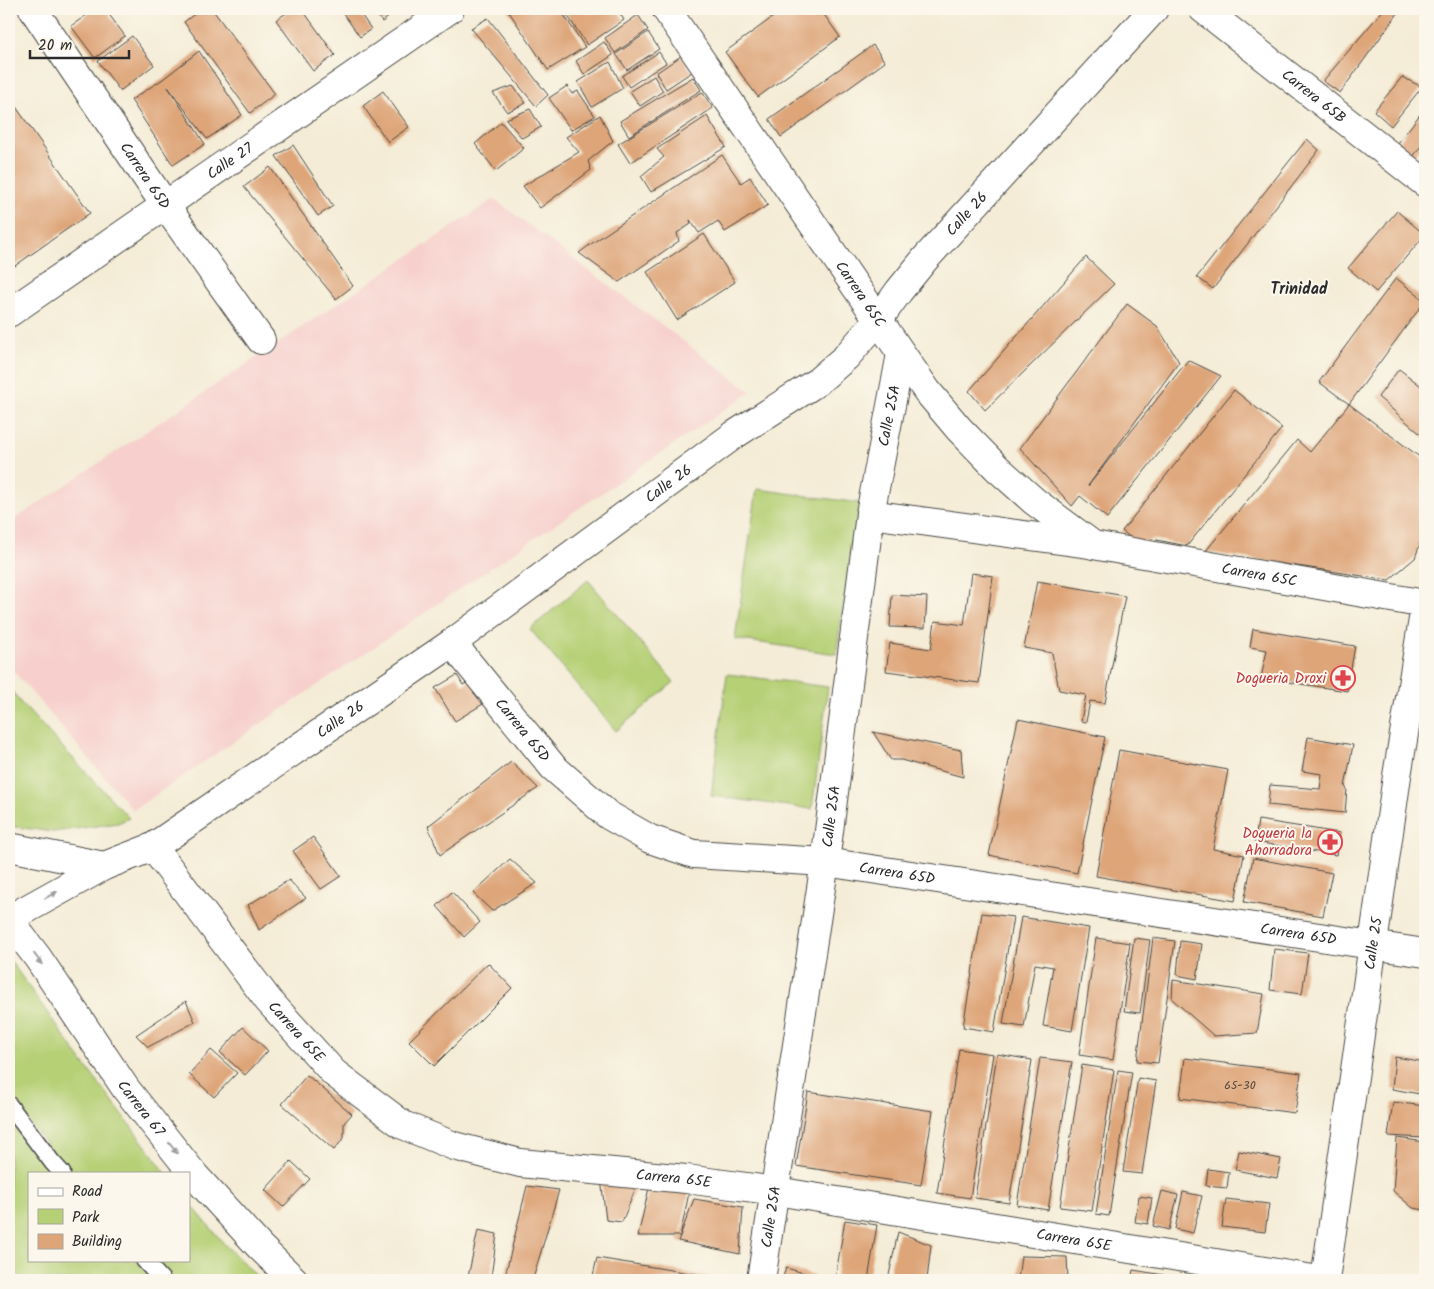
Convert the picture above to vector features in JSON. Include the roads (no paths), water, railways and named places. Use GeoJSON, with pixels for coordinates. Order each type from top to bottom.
{"type":"FeatureCollection","features":[{"type":"Feature","properties":{"kind":"street","name":"Carrera 65D"},"geometry":{"type":"LineString","coordinates":[[33,9],[166,205],[261,340]]}},
{"type":"Feature","properties":{"kind":"street","name":"Calle 27"},"geometry":{"type":"LineString","coordinates":[[9,313],[450,9]]}},
{"type":"Feature","properties":{"kind":"street","name":"Carrera 65C"},"geometry":{"type":"LineString","coordinates":[[666,9],[927,391],[996,468],[1034,501],[1094,545]]}},
{"type":"Feature","properties":{"kind":"street","name":"Calle 26"},"geometry":{"type":"LineString","coordinates":[[9,920],[104,866],[153,847],[452,643],[734,435],[817,382],[846,357],[878,320],[925,259],[1154,9]]}},
{"type":"Feature","properties":{"kind":"street","name":"Carrera 65B"},"geometry":{"type":"LineString","coordinates":[[1203,9],[1425,183]]}},
{"type":"Feature","properties":{"kind":"street","name":"Calle 25A"},"geometry":{"type":"LineString","coordinates":[[761,1280],[825,862],[870,514],[901,354]]}},
{"type":"Feature","properties":{"kind":"street","name":"Carrera 65C"},"geometry":{"type":"LineString","coordinates":[[870,514],[1094,545],[1425,605]]}},
{"type":"Feature","properties":{"kind":"street","name":"Calle 25"},"geometry":{"type":"LineString","coordinates":[[1325,1280],[1397,776],[1425,605]]}},
{"type":"Feature","properties":{"kind":"street","name":"Carrera 65D"},"geometry":{"type":"LineString","coordinates":[[452,643],[552,767],[608,815],[650,839],[694,854],[825,862],[1425,953]]}},
{"type":"Feature","properties":{"kind":"street","name":"Carrera 65E"},"geometry":{"type":"LineString","coordinates":[[153,847],[268,1000],[334,1074],[403,1125],[454,1146],[520,1163],[686,1179],[776,1191],[1319,1280]]}},
{"type":"Feature","properties":{"kind":"street"},"geometry":{"type":"LineString","coordinates":[[9,848],[104,866]]}},
{"type":"Feature","properties":{"kind":"street","name":"Carrera 67"},"geometry":{"type":"LineString","coordinates":[[9,920],[38,958],[126,1089],[195,1176],[294,1280]]}},
{"type":"Feature","properties":{"kind":"lane"},"geometry":{"type":"LineString","coordinates":[[9,1105],[61,1172]]}},
{"type":"Feature","properties":{"kind":"lane"},"geometry":{"type":"LineString","coordinates":[[146,1262],[162,1280]]}},
{"type":"Feature","properties":{"kind":"place","name":"Dogueria Droxi"},"geometry":{"type":"Point","coordinates":[1343,678]}},
{"type":"Feature","properties":{"kind":"place","name":"Dogueria la Ahorradora"},"geometry":{"type":"Point","coordinates":[1330,842]}},
{"type":"Feature","properties":{"kind":"district","name":"Trinidad"},"geometry":{"type":"Point","coordinates":[1299,288]}}]}
